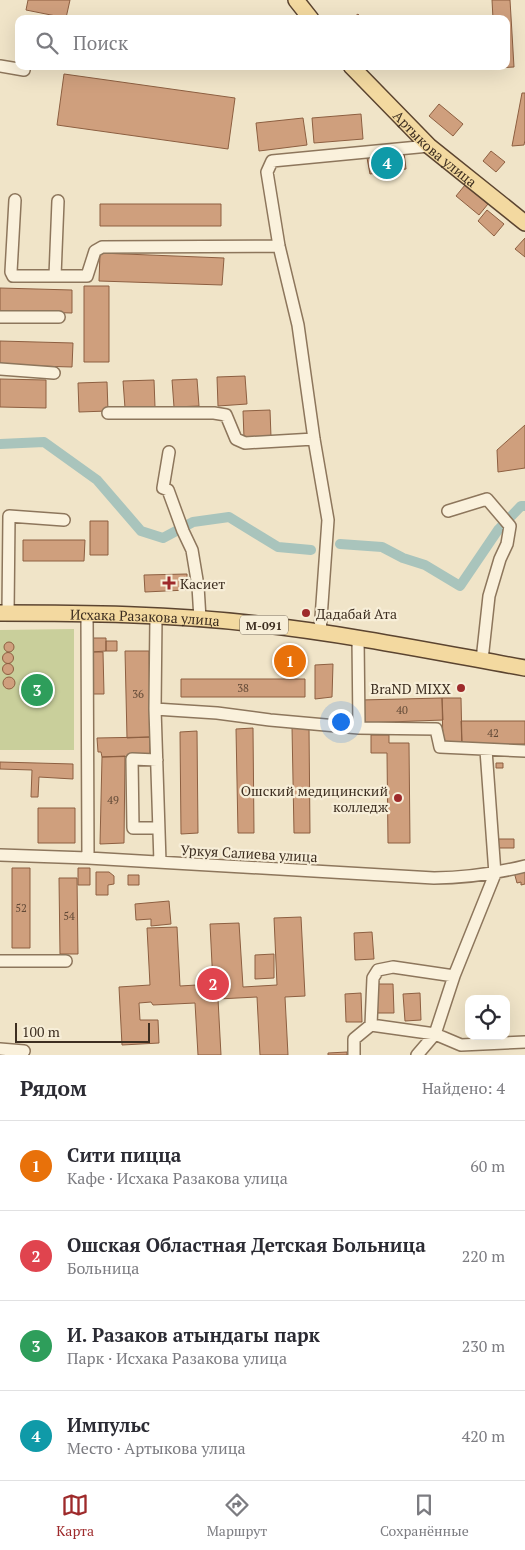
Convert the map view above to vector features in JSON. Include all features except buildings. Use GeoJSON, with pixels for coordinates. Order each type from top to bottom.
{"type":"FeatureCollection","features":[{"type":"Feature","properties":{"kind":"main road"},"geometry":{"type":"LineString","coordinates":[[296,0],[309,15]]}},
{"type":"Feature","properties":{"kind":"main road","name":"Артыкова улица"},"geometry":{"type":"LineString","coordinates":[[355,70],[429,146],[525,223]]}},
{"type":"Feature","properties":{"kind":"main road","name":"Исхака Разакова улица"},"geometry":{"type":"LineString","coordinates":[[4,612],[200,619],[256,624],[358,638],[525,668]]}},
{"type":"Feature","properties":{"kind":"street"},"geometry":{"type":"LineString","coordinates":[[0,66],[15,68]]}},
{"type":"Feature","properties":{"kind":"street"},"geometry":{"type":"LineString","coordinates":[[320,632],[328,520],[314,439],[298,325],[279,246],[267,172],[272,161],[429,146]]}},
{"type":"Feature","properties":{"kind":"street"},"geometry":{"type":"LineString","coordinates":[[15,200],[11,272],[13,276],[87,276],[95,251],[102,247],[279,246]]}},
{"type":"Feature","properties":{"kind":"street"},"geometry":{"type":"LineString","coordinates":[[55,276],[58,201]]}},
{"type":"Feature","properties":{"kind":"street"},"geometry":{"type":"LineString","coordinates":[[0,317],[59,317]]}},
{"type":"Feature","properties":{"kind":"street"},"geometry":{"type":"LineString","coordinates":[[0,369],[54,372]]}},
{"type":"Feature","properties":{"kind":"street"},"geometry":{"type":"LineString","coordinates":[[108,413],[214,412],[226,415],[236,439],[245,444],[314,439]]}},
{"type":"Feature","properties":{"kind":"street"},"geometry":{"type":"LineString","coordinates":[[169,452],[163,488],[168,490],[192,550],[198,586],[200,619]]}},
{"type":"Feature","properties":{"kind":"street"},"geometry":{"type":"LineString","coordinates":[[448,511],[487,499],[510,526],[507,544],[500,559],[489,596],[482,660]]}},
{"type":"Feature","properties":{"kind":"street"},"geometry":{"type":"LineString","coordinates":[[4,612],[9,516],[64,520]]}},
{"type":"Feature","properties":{"kind":"street"},"geometry":{"type":"LineString","coordinates":[[87,614],[88,858]]}},
{"type":"Feature","properties":{"kind":"street"},"geometry":{"type":"LineString","coordinates":[[156,617],[155,709],[160,862]]}},
{"type":"Feature","properties":{"kind":"street"},"geometry":{"type":"LineString","coordinates":[[358,638],[359,728]]}},
{"type":"Feature","properties":{"kind":"street"},"geometry":{"type":"LineString","coordinates":[[155,709],[217,713],[359,728],[436,729],[440,747],[525,751]]}},
{"type":"Feature","properties":{"kind":"street"},"geometry":{"type":"LineString","coordinates":[[417,1055],[434,1034],[454,976],[495,874],[486,750]]}},
{"type":"Feature","properties":{"kind":"street"},"geometry":{"type":"LineString","coordinates":[[157,760],[132,759],[133,828],[159,828]]}},
{"type":"Feature","properties":{"kind":"street","name":"Уркуя Салиева улица"},"geometry":{"type":"LineString","coordinates":[[0,855],[88,858],[434,878],[464,878],[495,874],[525,866]]}},
{"type":"Feature","properties":{"kind":"street"},"geometry":{"type":"LineString","coordinates":[[0,962],[66,961]]}},
{"type":"Feature","properties":{"kind":"street"},"geometry":{"type":"LineString","coordinates":[[354,1055],[354,1040],[371,1025],[373,978],[378,970],[393,967],[454,976]]}},
{"type":"Feature","properties":{"kind":"street"},"geometry":{"type":"LineString","coordinates":[[371,1025],[434,1034],[461,1045],[525,1042]]}},
{"type":"Feature","properties":{"kind":"street"},"geometry":{"type":"LineString","coordinates":[[0,1049],[24,1051]]}},
{"type":"Feature","properties":{"kind":"green space"},"geometry":{"type":"Polygon","coordinates":[[[74,629],[74,750],[0,750],[0,630],[74,629]]]}},
{"type":"Feature","properties":{"kind":"waterway"},"geometry":{"type":"LineString","coordinates":[[0,444],[44,442],[97,480],[141,531],[163,538],[193,522],[229,517],[278,547],[311,550]]}},
{"type":"Feature","properties":{"kind":"waterway"},"geometry":{"type":"LineString","coordinates":[[340,544],[382,547],[403,558],[425,565],[460,586],[498,530],[521,506],[525,506]]}},
{"type":"Feature","properties":{"kind":"place","name":"Импульс"},"geometry":{"type":"Point","coordinates":[387,163]}},
{"type":"Feature","properties":{"kind":"place","name":"Касиет"},"geometry":{"type":"Point","coordinates":[169,583]}},
{"type":"Feature","properties":{"kind":"place","name":"Дадабай Ата"},"geometry":{"type":"Point","coordinates":[306,613]}},
{"type":"Feature","properties":{"kind":"place","name":"Сити пицца"},"geometry":{"type":"Point","coordinates":[290,661]}},
{"type":"Feature","properties":{"kind":"place","name":"BraND MIXX"},"geometry":{"type":"Point","coordinates":[461,688]}},
{"type":"Feature","properties":{"kind":"place","name":"И. Разаков атындагы парк"},"geometry":{"type":"Point","coordinates":[37,690]}},
{"type":"Feature","properties":{"kind":"place","name":"Ошский медицинский колледж"},"geometry":{"type":"Point","coordinates":[398,798]}},
{"type":"Feature","properties":{"kind":"place","name":"Ошская Областная Детская Больница"},"geometry":{"type":"Point","coordinates":[213,984]}}]}
